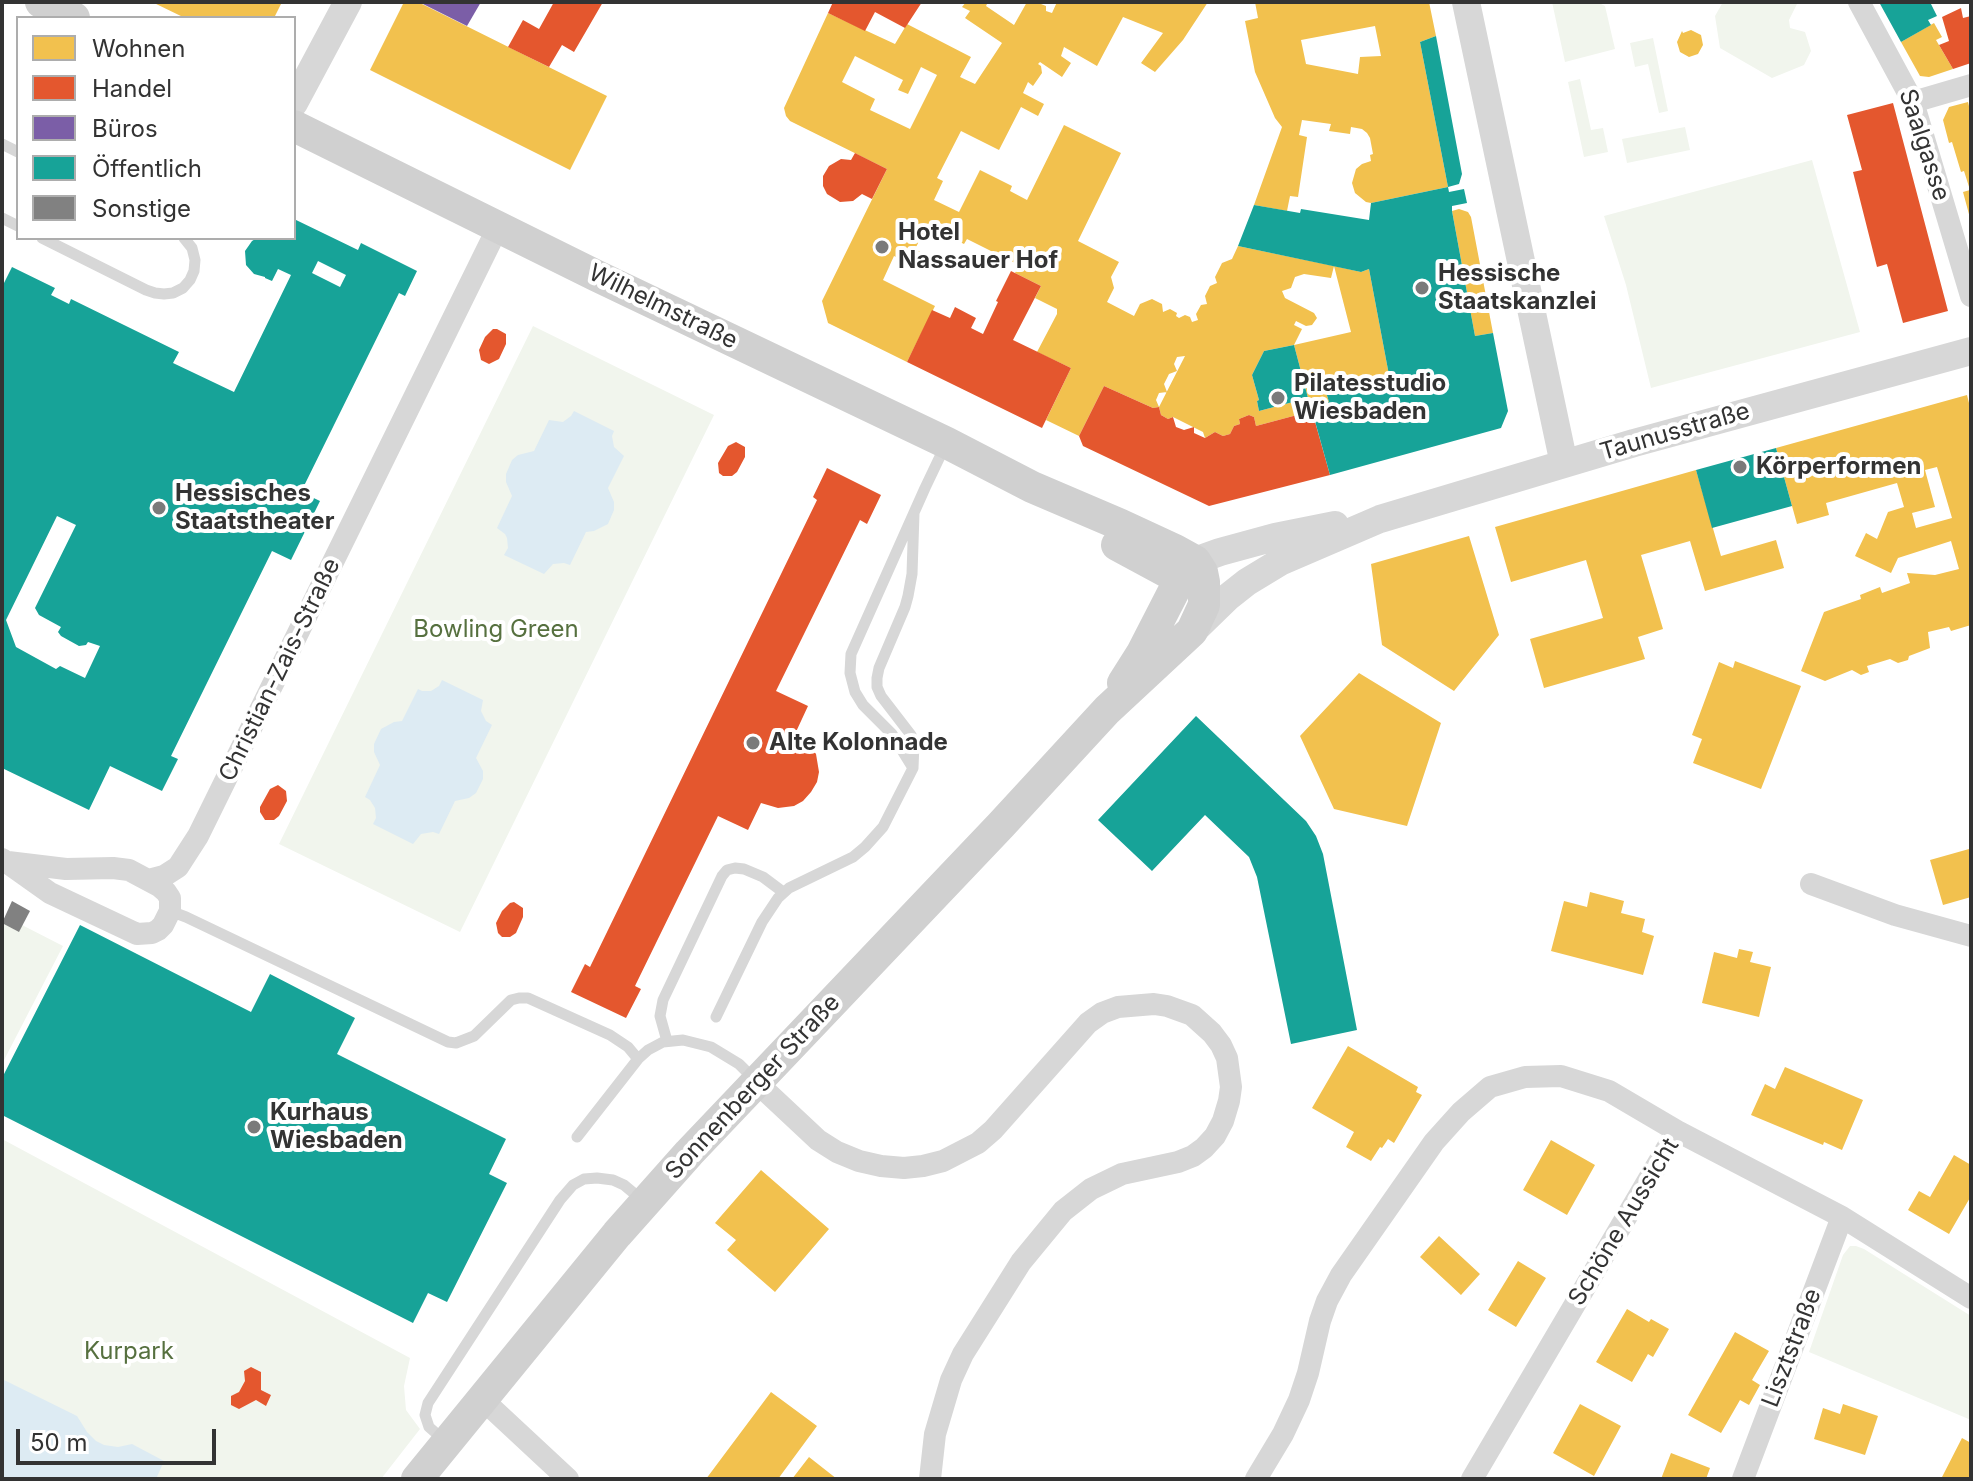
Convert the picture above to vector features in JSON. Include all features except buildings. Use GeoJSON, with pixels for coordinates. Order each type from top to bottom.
{"type":"FeatureCollection","features":[{"type":"Feature","properties":{"kind":"main road"},"geometry":{"type":"LineString","coordinates":[[41,2],[70,16]]}},
{"type":"Feature","properties":{"kind":"main road","name":"Wilhelmstraße"},"geometry":{"type":"LineString","coordinates":[[296,127],[589,272],[947,443],[1032,487],[1088,527],[1193,574]]}},
{"type":"Feature","properties":{"kind":"main road","name":"Sonnenberger Straße"},"geometry":{"type":"LineString","coordinates":[[417,1479],[645,1202],[1107,710],[1192,631],[1204,605],[1193,574]]}},
{"type":"Feature","properties":{"kind":"main road","name":"Sonnenberger Straße"},"geometry":{"type":"LineString","coordinates":[[1107,710],[1193,574]]}},
{"type":"Feature","properties":{"kind":"street"},"geometry":{"type":"LineString","coordinates":[[296,99],[348,2]]}},
{"type":"Feature","properties":{"kind":"street"},"geometry":{"type":"LineString","coordinates":[[1466,2],[1564,464]]}},
{"type":"Feature","properties":{"kind":"street","name":"Saalgasse"},"geometry":{"type":"LineString","coordinates":[[1859,2],[1913,102],[1971,296]]}},
{"type":"Feature","properties":{"kind":"street"},"geometry":{"type":"LineString","coordinates":[[1913,102],[1971,85]]}},
{"type":"Feature","properties":{"kind":"street","name":"Christian-Zais-Straße"},"geometry":{"type":"LineString","coordinates":[[149,880],[171,873],[191,849],[498,227]]}},
{"type":"Feature","properties":{"kind":"street","name":"Taunusstraße"},"geometry":{"type":"LineString","coordinates":[[1280,562],[1380,519],[1634,443],[1971,351]]}},
{"type":"Feature","properties":{"kind":"street","name":"Taunusstraße"},"geometry":{"type":"LineString","coordinates":[[1193,574],[1220,552],[1275,537],[1380,519]]}},
{"type":"Feature","properties":{"kind":"street"},"geometry":{"type":"LineString","coordinates":[[1193,574],[1280,562]]}},
{"type":"Feature","properties":{"kind":"street","name":"Sonnenberger Straße"},"geometry":{"type":"LineString","coordinates":[[1192,631],[1247,582],[1280,562]]}},
{"type":"Feature","properties":{"kind":"street"},"geometry":{"type":"LineString","coordinates":[[5,861],[66,869],[129,870],[159,886],[172,904],[158,930],[137,934],[50,893],[5,861]]}},
{"type":"Feature","properties":{"kind":"street"},"geometry":{"type":"LineString","coordinates":[[1811,884],[1895,915],[1971,936]]}},
{"type":"Feature","properties":{"kind":"street"},"geometry":{"type":"LineString","coordinates":[[756,1082],[818,1140],[837,1152],[859,1161],[904,1168],[943,1161],[978,1143],[1088,1023],[1118,1007],[1154,1004],[1192,1015],[1212,1033],[1227,1058],[1231,1087],[1229,1101],[1223,1121],[1204,1148],[1178,1162],[1122,1174],[1091,1189],[1063,1211],[1021,1262],[963,1354],[951,1380],[935,1434],[930,1479]]}},
{"type":"Feature","properties":{"kind":"street"},"geometry":{"type":"LineString","coordinates":[[1256,1479],[1299,1400],[1320,1321],[1341,1275],[1434,1142],[1461,1112],[1490,1087],[1525,1077],[1561,1076],[1609,1091],[1677,1131]]}},
{"type":"Feature","properties":{"kind":"street","name":"Schöne Aussicht"},"geometry":{"type":"LineString","coordinates":[[1472,1479],[1677,1131],[1842,1217],[1971,1298]]}},
{"type":"Feature","properties":{"kind":"street","name":"Lisztstraße"},"geometry":{"type":"LineString","coordinates":[[1743,1479],[1842,1217]]}},
{"type":"Feature","properties":{"kind":"street"},"geometry":{"type":"LineString","coordinates":[[482,1399],[568,1479]]}},
{"type":"Feature","properties":{"kind":"lane"},"geometry":{"type":"LineString","coordinates":[[46,240],[146,290],[164,294],[183,288],[194,271],[192,248],[186,240]]}},
{"type":"Feature","properties":{"kind":"lane"},"geometry":{"type":"LineString","coordinates":[[913,768],[892,734],[863,705],[855,692],[850,673],[851,654],[947,443]]}},
{"type":"Feature","properties":{"kind":"lane"},"geometry":{"type":"LineString","coordinates":[[716,1017],[762,922],[783,892],[853,857],[865,847],[883,827],[913,768],[914,743],[911,735],[881,696],[877,678],[908,596],[912,574],[914,513]]}},
{"type":"Feature","properties":{"kind":"lane"},"geometry":{"type":"LineString","coordinates":[[667,1041],[661,1024],[663,1000],[717,883],[727,870],[744,869],[763,877],[783,892]]}},
{"type":"Feature","properties":{"kind":"lane"},"geometry":{"type":"LineString","coordinates":[[170,911],[448,1042],[456,1043],[474,1036],[511,1000],[528,998],[610,1035],[628,1047],[638,1059]]}},
{"type":"Feature","properties":{"kind":"lane"},"geometry":{"type":"LineString","coordinates":[[577,1137],[638,1059],[667,1041],[683,1040],[711,1047],[739,1064],[756,1082]]}},
{"type":"Feature","properties":{"kind":"lane"},"geometry":{"type":"LineString","coordinates":[[446,1443],[429,1427],[425,1415],[428,1403],[560,1200],[573,1185],[584,1179],[597,1178],[624,1185],[645,1202]]}},
{"type":"Feature","properties":{"kind":"green space"},"geometry":{"type":"Polygon","coordinates":[[[1552,2],[1597,2],[1605,6],[1615,49],[1565,62],[1552,2]]]}},
{"type":"Feature","properties":{"kind":"green space"},"geometry":{"type":"Polygon","coordinates":[[[1723,2],[1797,2],[1789,20],[1790,28],[1805,32],[1811,51],[1804,65],[1772,78],[1720,48],[1715,16],[1723,2]]]}},
{"type":"Feature","properties":{"kind":"green space"},"geometry":{"type":"Polygon","coordinates":[[[1653,38],[1668,111],[1659,113],[1648,64],[1635,67],[1630,43],[1653,38]]]}},
{"type":"Feature","properties":{"kind":"green space"},"geometry":{"type":"Polygon","coordinates":[[[1580,79],[1591,130],[1603,128],[1608,152],[1584,157],[1568,82],[1580,79]]]}},
{"type":"Feature","properties":{"kind":"green space"},"geometry":{"type":"Polygon","coordinates":[[[1685,127],[1690,150],[1627,163],[1622,139],[1685,127]]]}},
{"type":"Feature","properties":{"kind":"green space"},"geometry":{"type":"Polygon","coordinates":[[[1812,160],[1860,332],[1651,388],[1626,285],[1604,216],[1812,160]]]}},
{"type":"Feature","properties":{"kind":"green space","name":"Bowling Green"},"geometry":{"type":"Polygon","coordinates":[[[533,326],[714,415],[460,932],[279,844],[533,326]]]}},
{"type":"Feature","properties":{"kind":"green space"},"geometry":{"type":"Polygon","coordinates":[[[2,923],[18,931],[22,925],[63,946],[2,1064],[2,923]]]}},
{"type":"Feature","properties":{"kind":"green space","name":"Kurpark"},"geometry":{"type":"Polygon","coordinates":[[[2,1139],[410,1358],[404,1386],[406,1410],[420,1429],[381,1479],[2,1479],[2,1139]]]}},
{"type":"Feature","properties":{"kind":"green space"},"geometry":{"type":"Polygon","coordinates":[[[1850,1246],[1864,1249],[1971,1316],[1971,1420],[1809,1352],[1843,1255],[1850,1246]]]}},
{"type":"Feature","properties":{"kind":"shaded area"},"geometry":{"type":"Polygon","coordinates":[[[574,411],[614,431],[614,447],[624,456],[608,488],[614,510],[608,524],[586,532],[570,565],[553,564],[544,574],[504,555],[508,548],[507,538],[497,528],[512,496],[506,474],[512,460],[518,455],[534,451],[549,420],[563,422],[574,411]]]}},
{"type":"Feature","properties":{"kind":"shaded area"},"geometry":{"type":"Polygon","coordinates":[[[442,680],[483,700],[481,711],[492,725],[476,758],[483,771],[483,779],[476,793],[455,801],[439,834],[421,834],[413,844],[373,824],[375,808],[365,797],[380,765],[374,744],[381,729],[402,721],[418,689],[431,691],[442,680]]]}},
{"type":"Feature","properties":{"kind":"shaded area"},"geometry":{"type":"Polygon","coordinates":[[[2,1379],[77,1416],[96,1441],[118,1447],[132,1444],[164,1461],[156,1479],[2,1479],[2,1379]]]}},
{"type":"Feature","properties":{"kind":"place","name":"Hotel Nassauer Hof"},"geometry":{"type":"Point","coordinates":[882,247]}},
{"type":"Feature","properties":{"kind":"place","name":"Hessische Staatskanzlei"},"geometry":{"type":"Point","coordinates":[1422,288]}},
{"type":"Feature","properties":{"kind":"place","name":"Pilatesstudio Wiesbaden"},"geometry":{"type":"Point","coordinates":[1278,398]}},
{"type":"Feature","properties":{"kind":"place","name":"Körperformen"},"geometry":{"type":"Point","coordinates":[1740,467]}},
{"type":"Feature","properties":{"kind":"place","name":"Hessisches Staatstheater"},"geometry":{"type":"Point","coordinates":[159,508]}},
{"type":"Feature","properties":{"kind":"place","name":"Alte Kolonnade"},"geometry":{"type":"Point","coordinates":[753,743]}},
{"type":"Feature","properties":{"kind":"place","name":"Kurhaus Wiesbaden"},"geometry":{"type":"Point","coordinates":[254,1127]}}]}
